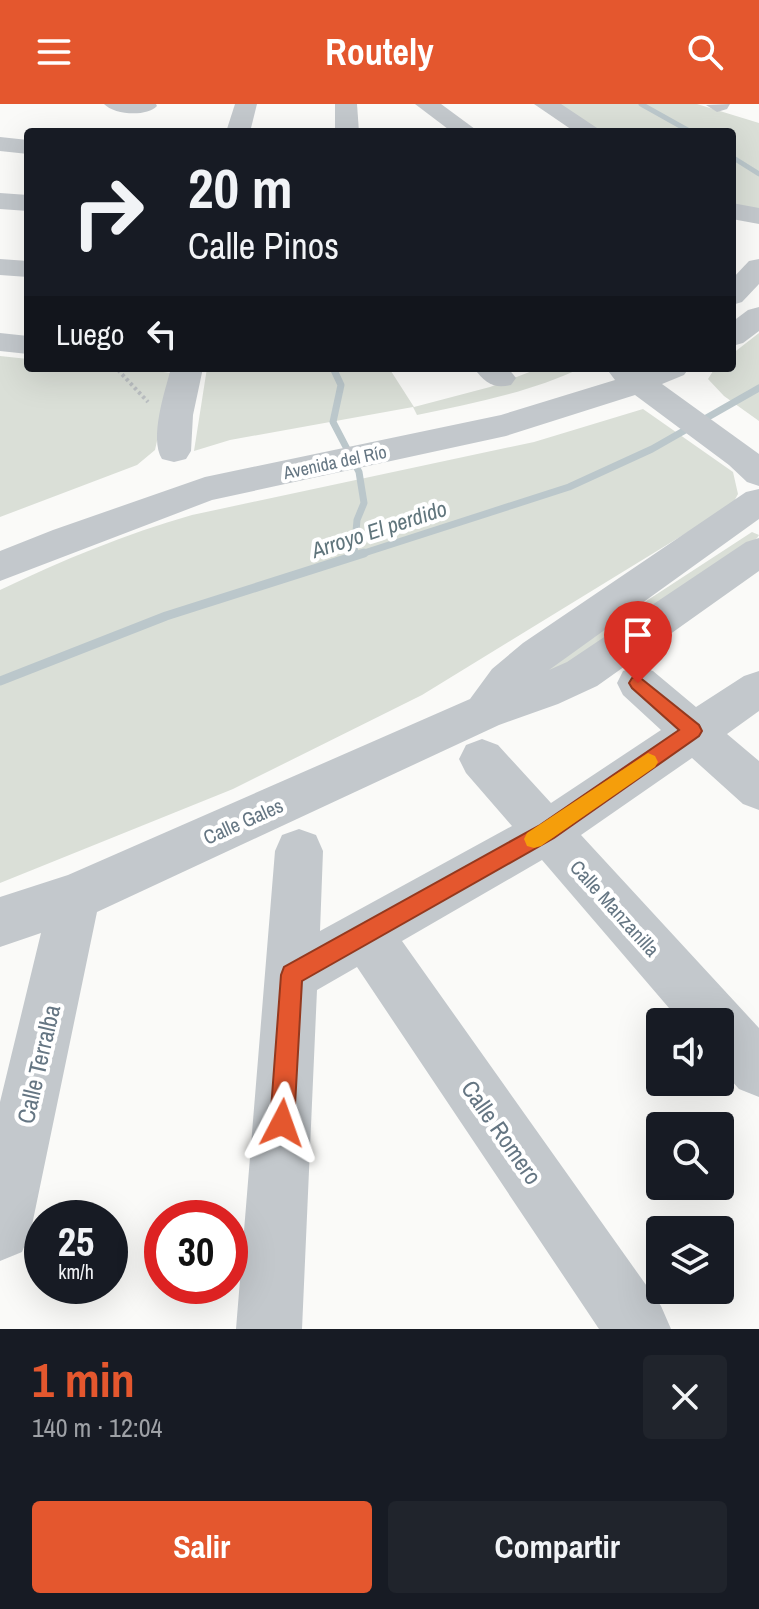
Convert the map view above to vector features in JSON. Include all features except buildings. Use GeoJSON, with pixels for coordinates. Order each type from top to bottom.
{"type":"FeatureCollection","features":[{"type":"Feature","properties":{"kind":"street"},"geometry":{"type":"LineString","coordinates":[[115,104],[147,105],[138,128]]}},
{"type":"Feature","properties":{"kind":"street"},"geometry":{"type":"LineString","coordinates":[[239,128],[246,104]]}},
{"type":"Feature","properties":{"kind":"street"},"geometry":{"type":"LineString","coordinates":[[346,104],[347,128]]}},
{"type":"Feature","properties":{"kind":"street"},"geometry":{"type":"LineString","coordinates":[[426,104],[461,128]]}},
{"type":"Feature","properties":{"kind":"street"},"geometry":{"type":"LineString","coordinates":[[545,104],[584,128]]}},
{"type":"Feature","properties":{"kind":"street"},"geometry":{"type":"LineString","coordinates":[[0,144],[24,147]]}},
{"type":"Feature","properties":{"kind":"street"},"geometry":{"type":"LineString","coordinates":[[0,201],[24,203]]}},
{"type":"Feature","properties":{"kind":"street"},"geometry":{"type":"LineString","coordinates":[[736,212],[759,216]]}},
{"type":"Feature","properties":{"kind":"street"},"geometry":{"type":"LineString","coordinates":[[0,267],[24,269]]}},
{"type":"Feature","properties":{"kind":"street"},"geometry":{"type":"LineString","coordinates":[[736,292],[759,267]]}},
{"type":"Feature","properties":{"kind":"street"},"geometry":{"type":"LineString","coordinates":[[736,334],[759,316]]}},
{"type":"Feature","properties":{"kind":"street"},"geometry":{"type":"LineString","coordinates":[[0,342],[24,345]]}},
{"type":"Feature","properties":{"kind":"street"},"geometry":{"type":"LineString","coordinates":[[186,372],[176,415],[191,469]]}},
{"type":"Feature","properties":{"kind":"street","name":"Avenida del Río"},"geometry":{"type":"LineString","coordinates":[[368,442],[592,372]]}},
{"type":"Feature","properties":{"kind":"street"},"geometry":{"type":"LineString","coordinates":[[658,378],[753,457]]}},
{"type":"Feature","properties":{"kind":"street","name":"Avenida del Río"},"geometry":{"type":"LineString","coordinates":[[0,541],[96,499],[191,469],[506,425],[658,378]]}},
{"type":"Feature","properties":{"kind":"street","name":"Avenida del Río"},"geometry":{"type":"LineString","coordinates":[[0,567],[66,539],[191,469]]}},
{"type":"Feature","properties":{"kind":"street","name":"Calle Gales"},"geometry":{"type":"LineString","coordinates":[[483,735],[507,681],[538,655],[759,501]]}},
{"type":"Feature","properties":{"kind":"street","name":"Calle Gales"},"geometry":{"type":"LineString","coordinates":[[0,922],[75,897],[483,735],[543,692],[582,674],[759,552]]}},
{"type":"Feature","properties":{"kind":"street"},"geometry":{"type":"LineString","coordinates":[[638,683],[759,790]]}},
{"type":"Feature","properties":{"kind":"street"},"geometry":{"type":"LineString","coordinates":[[292,975],[547,832],[759,688]]}},
{"type":"Feature","properties":{"kind":"street","name":"Calle Manzanilla"},"geometry":{"type":"LineString","coordinates":[[483,735],[547,832],[704,1008]]}},
{"type":"Feature","properties":{"kind":"street"},"geometry":{"type":"LineString","coordinates":[[275,1319],[299,851]]}},
{"type":"Feature","properties":{"kind":"street","name":"Calle Terralba"},"geometry":{"type":"LineString","coordinates":[[0,1230],[75,897]]}},
{"type":"Feature","properties":{"kind":"street","name":"Calle Romero"},"geometry":{"type":"LineString","coordinates":[[366,935],[638,1329]]}},
{"type":"Feature","properties":{"kind":"street","name":"Calle Manzanilla"},"geometry":{"type":"LineString","coordinates":[[734,1042],[759,1069]]}},
{"type":"Feature","properties":{"kind":"shaded area"},"geometry":{"type":"Polygon","coordinates":[[[554,104],[697,104],[759,123],[759,213],[736,207],[736,128],[593,128],[554,104]]]}},
{"type":"Feature","properties":{"kind":"shaded area"},"geometry":{"type":"Polygon","coordinates":[[[759,333],[759,421],[724,396],[708,379],[712,372],[736,372],[736,351],[759,333]]]}},
{"type":"Feature","properties":{"kind":"shaded area"},"geometry":{"type":"Polygon","coordinates":[[[0,356],[24,359],[24,372],[172,373],[155,450],[137,465],[0,517],[0,356]]]}},
{"type":"Feature","properties":{"kind":"shaded area"},"geometry":{"type":"Polygon","coordinates":[[[206,372],[392,372],[414,407],[490,387],[529,372],[572,372],[521,391],[417,415],[413,407],[230,440],[194,451],[206,372]]]}},
{"type":"Feature","properties":{"kind":"shaded area"},"geometry":{"type":"Polygon","coordinates":[[[643,409],[733,472],[738,494],[732,505],[422,695],[233,789],[0,883],[0,590],[94,548],[192,515],[534,442],[643,409]]]}},
{"type":"Feature","properties":{"kind":"shaded area"},"geometry":{"type":"Polygon","coordinates":[[[752,532],[759,535],[757,538],[671,602],[527,689],[565,654],[752,532]]]}},
{"type":"Feature","properties":{"kind":"waterway"},"geometry":{"type":"LineString","coordinates":[[641,104],[684,128]]}},
{"type":"Feature","properties":{"kind":"waterway"},"geometry":{"type":"LineString","coordinates":[[736,160],[759,174]]}},
{"type":"Feature","properties":{"kind":"waterway"},"geometry":{"type":"LineString","coordinates":[[335,372],[341,385],[333,422],[359,472],[364,503],[357,520],[354,554]]}},
{"type":"Feature","properties":{"kind":"waterway","name":"Arroyo El perdido"},"geometry":{"type":"LineString","coordinates":[[358,555],[569,487],[652,449],[759,388]]}},
{"type":"Feature","properties":{"kind":"waterway","name":"Arroyo El perdido"},"geometry":{"type":"LineString","coordinates":[[0,681],[166,616],[364,553]]}},
{"type":"Feature","properties":{"kind":"slow traffic"},"geometry":{"type":"LineString","coordinates":[[534,839],[648,762]]}},
{"type":"Feature","properties":{"kind":"route"},"geometry":{"type":"LineString","coordinates":[[282,1123],[292,975],[547,832],[693,731],[638,683]]}}]}
